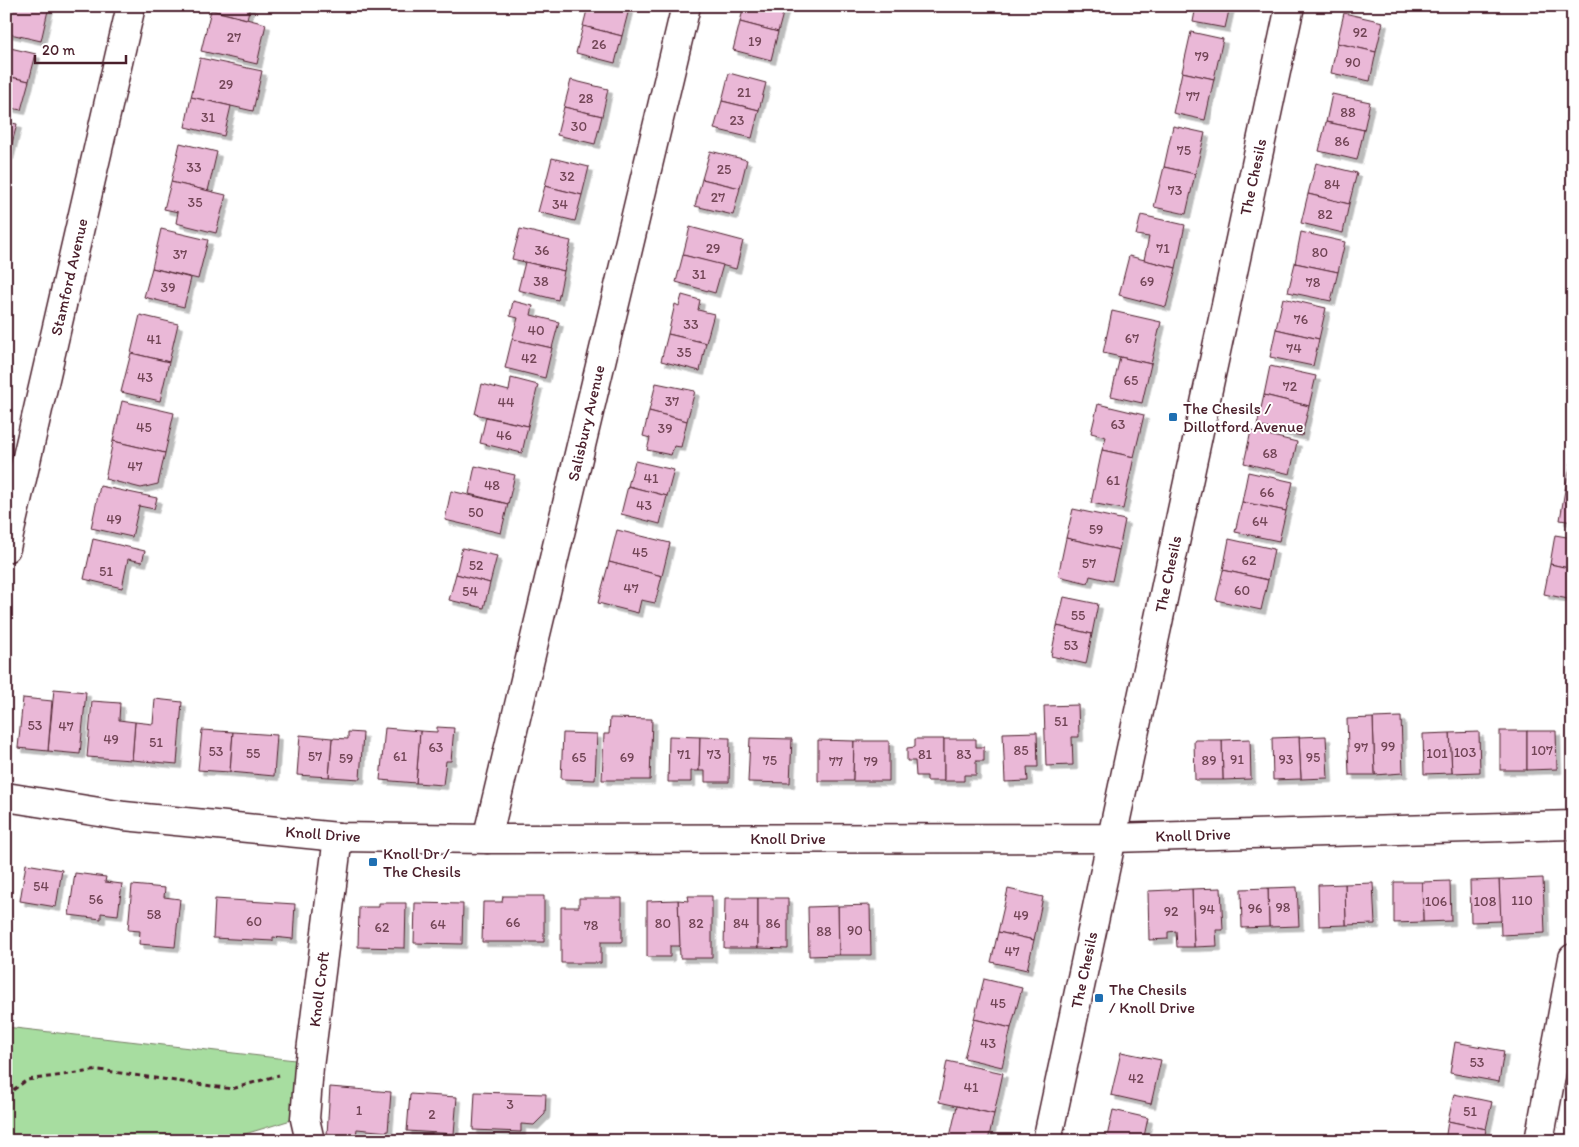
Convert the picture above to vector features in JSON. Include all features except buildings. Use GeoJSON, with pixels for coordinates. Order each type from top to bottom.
{"type":"FeatureCollection","features":[{"type":"Feature","properties":{"kind":"street","name":"Stamford Avenue"},"geometry":{"type":"LineString","coordinates":[[6,548],[131,6]]}},
{"type":"Feature","properties":{"kind":"street","name":"Salisbury Avenue"},"geometry":{"type":"LineString","coordinates":[[487,839],[686,6]]}},
{"type":"Feature","properties":{"kind":"street","name":"The Chesils"},"geometry":{"type":"LineString","coordinates":[[1047,1141],[1290,6]]}},
{"type":"Feature","properties":{"kind":"street","name":"Knoll Drive"},"geometry":{"type":"LineString","coordinates":[[6,797],[124,816],[338,837],[487,839],[1112,838],[1573,825]]}},
{"type":"Feature","properties":{"kind":"street","name":"Knoll Croft"},"geometry":{"type":"LineString","coordinates":[[310,1141],[305,1119],[308,1067],[338,837]]}},
{"type":"Feature","properties":{"kind":"street"},"geometry":{"type":"LineString","coordinates":[[1539,1141],[1573,958]]}},
{"type":"Feature","properties":{"kind":"path"},"geometry":{"type":"LineString","coordinates":[[6,1095],[27,1080],[99,1070],[232,1089],[308,1067]]}},
{"type":"Feature","properties":{"kind":"green space"},"geometry":{"type":"Polygon","coordinates":[[[6,1027],[295,1060],[291,1120],[222,1141],[6,1141],[6,1027]]]}},
{"type":"Feature","properties":{"kind":"place","name":"The Chesils / Dillotford Avenue"},"geometry":{"type":"Point","coordinates":[1173,417]}},
{"type":"Feature","properties":{"kind":"place","name":"Knoll Dr / The Chesils"},"geometry":{"type":"Point","coordinates":[373,862]}},
{"type":"Feature","properties":{"kind":"place","name":"The Chesils / Knoll Drive"},"geometry":{"type":"Point","coordinates":[1099,998]}}]}
